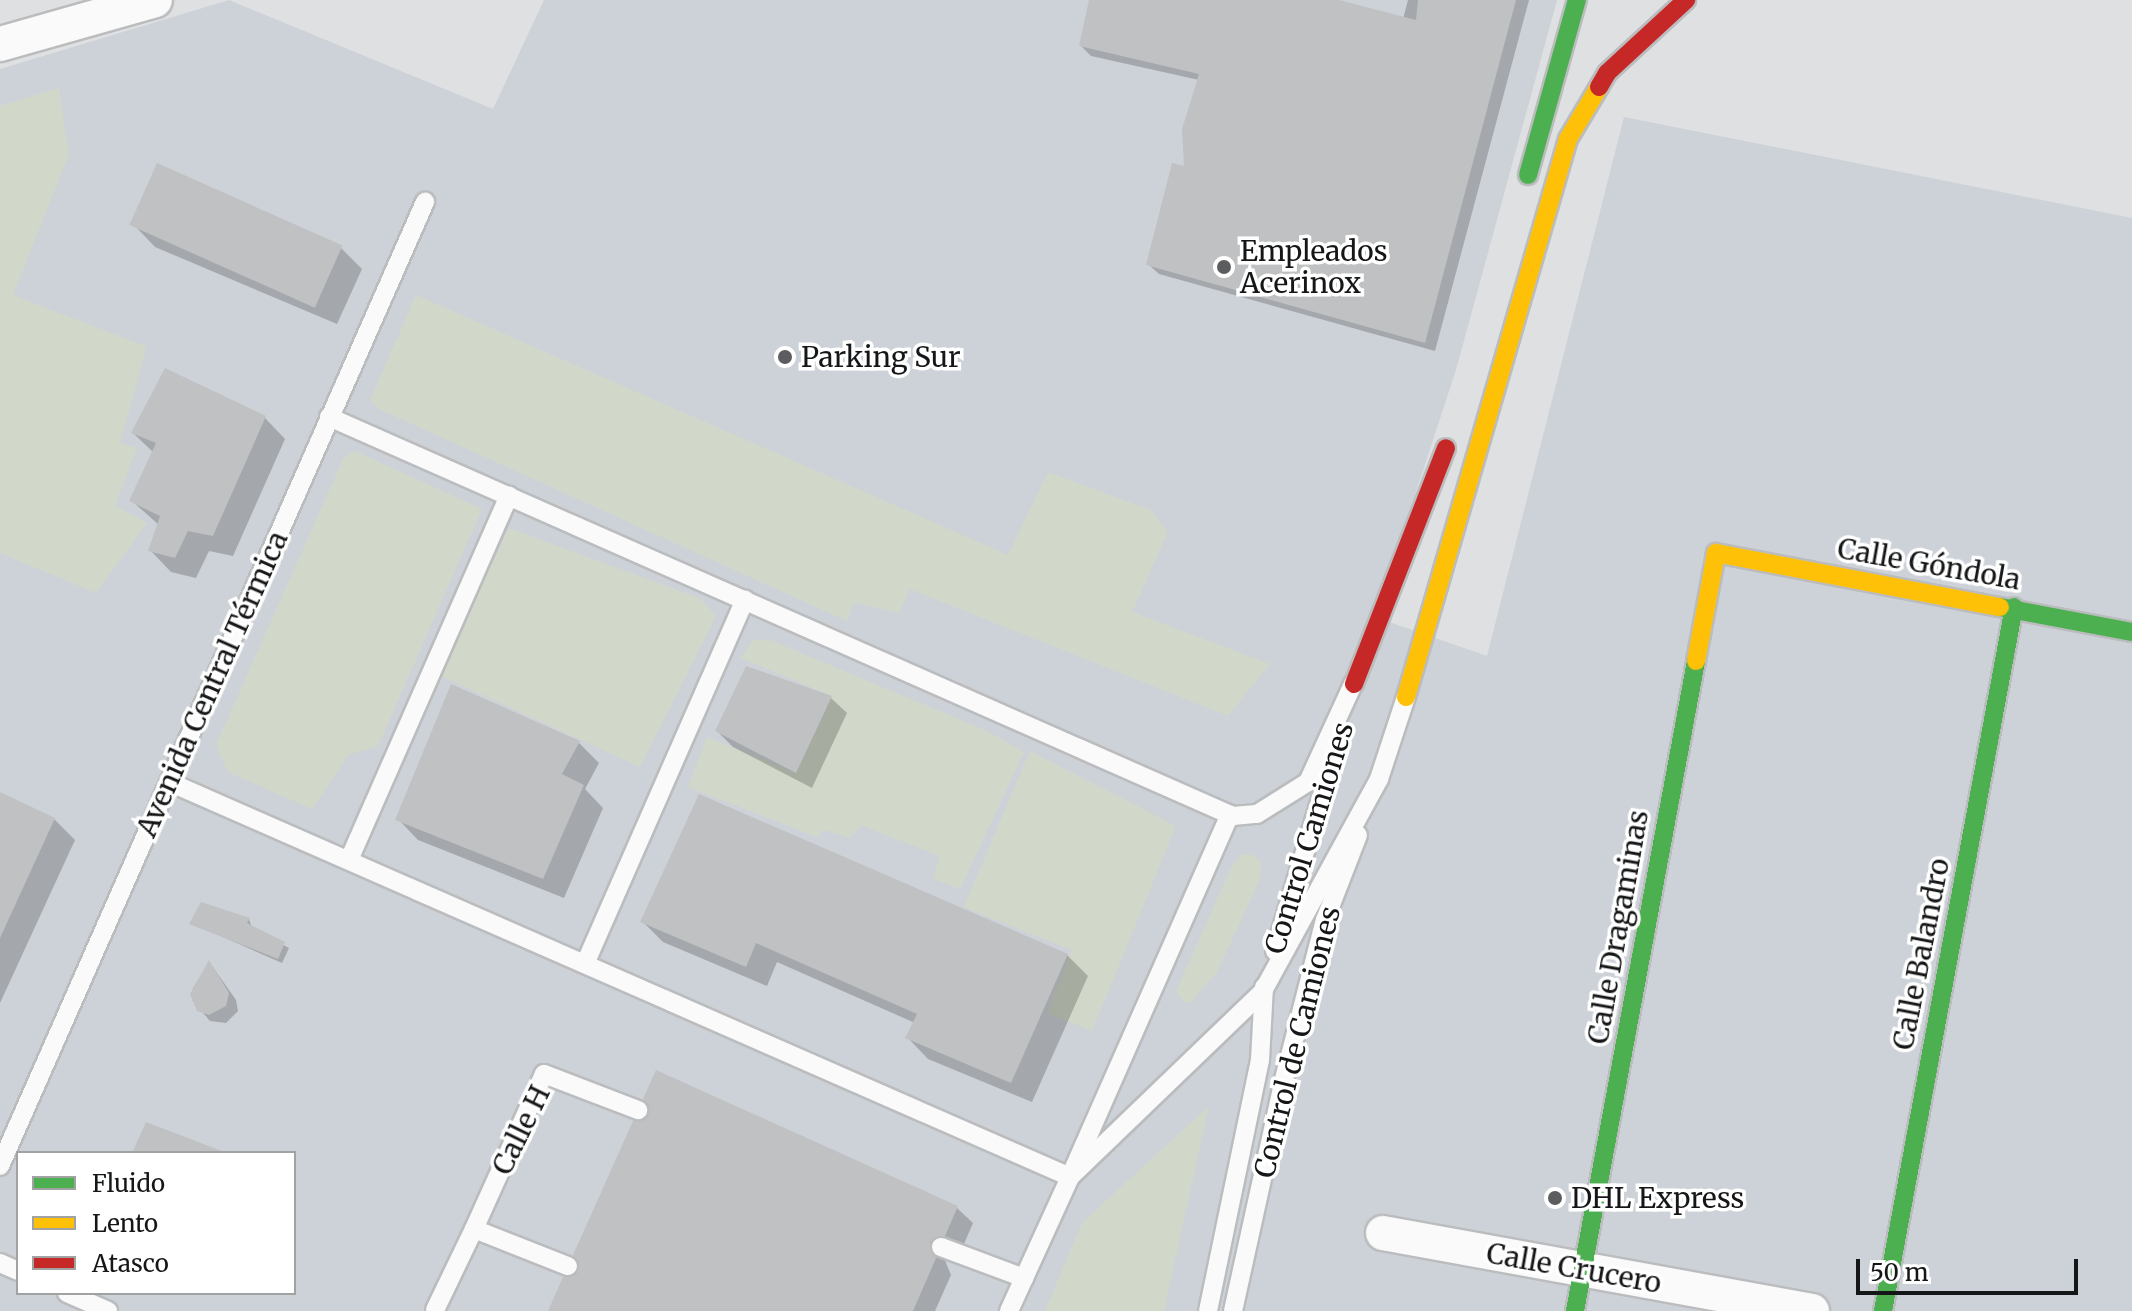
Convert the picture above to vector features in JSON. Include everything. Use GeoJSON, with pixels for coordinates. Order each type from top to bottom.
{"type":"FeatureCollection","features":[{"type":"Feature","properties":{"kind":"street"},"geometry":{"type":"LineString","coordinates":[[0,44],[155,0]]}},
{"type":"Feature","properties":{"kind":"street"},"geometry":{"type":"LineString","coordinates":[[1521,201],[1577,0]]}},
{"type":"Feature","properties":{"kind":"street"},"geometry":{"type":"LineString","coordinates":[[1549,100],[1569,68],[1594,0]]}},
{"type":"Feature","properties":{"kind":"street"},"geometry":{"type":"LineString","coordinates":[[1406,697],[1568,139],[1607,73],[1686,0]]}},
{"type":"Feature","properties":{"kind":"street"},"geometry":{"type":"LineString","coordinates":[[1354,684],[1428,504],[1451,432]]}},
{"type":"Feature","properties":{"kind":"street","name":"Calle Góndola"},"geometry":{"type":"LineString","coordinates":[[1716,553],[2014,607],[2132,632]]}},
{"type":"Feature","properties":{"kind":"street","name":"Calle Dragaminas"},"geometry":{"type":"LineString","coordinates":[[1575,1311],[1716,553]]}},
{"type":"Feature","properties":{"kind":"street","name":"Calle Balandro"},"geometry":{"type":"LineString","coordinates":[[1883,1311],[2014,607]]}},
{"type":"Feature","properties":{"kind":"street","name":"Calle Crucero"},"geometry":{"type":"LineString","coordinates":[[1383,1233],[1812,1311]]}},
{"type":"Feature","properties":{"kind":"lane","name":"Avenida Central Térmica"},"geometry":{"type":"LineString","coordinates":[[0,1166],[425,202]]}},
{"type":"Feature","properties":{"kind":"lane"},"geometry":{"type":"LineString","coordinates":[[329,417],[1232,816],[1257,814],[1308,782],[1354,684]]}},
{"type":"Feature","properties":{"kind":"lane"},"geometry":{"type":"LineString","coordinates":[[349,860],[509,496]]}},
{"type":"Feature","properties":{"kind":"lane"},"geometry":{"type":"LineString","coordinates":[[585,964],[745,600]]}},
{"type":"Feature","properties":{"kind":"lane","name":"Control Camiones"},"geometry":{"type":"LineString","coordinates":[[1263,991],[1324,801],[1354,684]]}},
{"type":"Feature","properties":{"kind":"lane"},"geometry":{"type":"LineString","coordinates":[[1070,1177],[1263,991],[1379,779],[1406,697]]}},
{"type":"Feature","properties":{"kind":"lane","name":"Control de Camiones"},"geometry":{"type":"LineString","coordinates":[[1233,1311],[1283,1083],[1325,920],[1379,779]]}},
{"type":"Feature","properties":{"kind":"lane"},"geometry":{"type":"LineString","coordinates":[[169,782],[1070,1177]]}},
{"type":"Feature","properties":{"kind":"lane"},"geometry":{"type":"LineString","coordinates":[[1009,1311],[1232,816]]}},
{"type":"Feature","properties":{"kind":"lane"},"geometry":{"type":"LineString","coordinates":[[1208,1311],[1260,1060],[1263,991]]}},
{"type":"Feature","properties":{"kind":"lane","name":"Calle H"},"geometry":{"type":"LineString","coordinates":[[436,1311],[544,1074],[638,1110]]}},
{"type":"Feature","properties":{"kind":"lane"},"geometry":{"type":"LineString","coordinates":[[474,1229],[568,1266]]}},
{"type":"Feature","properties":{"kind":"lane"},"geometry":{"type":"LineString","coordinates":[[941,1247],[1024,1278]]}},
{"type":"Feature","properties":{"kind":"lane"},"geometry":{"type":"LineString","coordinates":[[72,1295],[108,1311]]}},
{"type":"Feature","properties":{"kind":"shaded area"},"geometry":{"type":"Polygon","coordinates":[[[229,0],[493,109],[544,0],[1557,0],[1456,370],[1375,617],[1487,656],[1624,117],[2132,218],[2132,1311],[0,1311],[0,69],[229,0]]]}},
{"type":"Feature","properties":{"kind":"green space"},"geometry":{"type":"Polygon","coordinates":[[[59,88],[69,154],[13,295],[147,347],[120,443],[137,448],[115,506],[147,523],[96,593],[0,553],[0,106],[59,88]]]}},
{"type":"Feature","properties":{"kind":"green space"},"geometry":{"type":"Polygon","coordinates":[[[416,295],[1008,555],[1048,472],[1151,510],[1168,532],[1132,612],[1270,664],[1228,716],[910,589],[899,613],[854,602],[847,621],[379,409],[370,400],[416,295]]]}},
{"type":"Feature","properties":{"kind":"green space"},"geometry":{"type":"Polygon","coordinates":[[[355,451],[482,509],[378,746],[348,755],[312,809],[228,772],[216,745],[344,457],[355,451]]]}},
{"type":"Feature","properties":{"kind":"green space"},"geometry":{"type":"Polygon","coordinates":[[[509,528],[699,598],[716,616],[640,767],[439,675],[509,528]]]}},
{"type":"Feature","properties":{"kind":"green space"},"geometry":{"type":"Polygon","coordinates":[[[768,639],[987,731],[1024,752],[960,889],[934,879],[939,856],[861,825],[850,838],[825,830],[817,837],[688,787],[707,737],[796,773],[832,696],[741,658],[752,641],[768,639]]]}},
{"type":"Feature","properties":{"kind":"green space"},"geometry":{"type":"Polygon","coordinates":[[[1030,751],[1176,826],[1092,1031],[1047,1013],[1072,950],[964,907],[1030,751]]]}},
{"type":"Feature","properties":{"kind":"green space"},"geometry":{"type":"Polygon","coordinates":[[[1241,855],[1253,855],[1261,862],[1260,879],[1217,972],[1190,1003],[1183,1002],[1176,991],[1230,870],[1241,855]]]}},
{"type":"Feature","properties":{"kind":"green space"},"geometry":{"type":"Polygon","coordinates":[[[1209,1106],[1164,1311],[1045,1311],[1082,1223],[1209,1106]]]}},
{"type":"Feature","properties":{"kind":"building"},"geometry":{"type":"Polygon","coordinates":[[[1089,0],[1339,0],[1416,20],[1418,0],[1516,0],[1425,343],[1146,265],[1172,163],[1184,166],[1182,129],[1199,74],[1079,46],[1089,0]]]}},
{"type":"Feature","properties":{"kind":"building"},"geometry":{"type":"Polygon","coordinates":[[[157,163],[342,246],[315,308],[129,225],[157,163]]]}},
{"type":"Feature","properties":{"kind":"building"},"geometry":{"type":"Polygon","coordinates":[[[165,368],[266,416],[213,536],[188,531],[175,558],[148,551],[160,516],[129,501],[156,443],[131,433],[165,368]]]}},
{"type":"Feature","properties":{"kind":"building"},"geometry":{"type":"Polygon","coordinates":[[[746,666],[832,696],[796,773],[715,731],[746,666]]]}},
{"type":"Feature","properties":{"kind":"building"},"geometry":{"type":"Polygon","coordinates":[[[451,684],[580,741],[562,774],[584,785],[543,879],[395,820],[451,684]]]}},
{"type":"Feature","properties":{"kind":"building"},"geometry":{"type":"Polygon","coordinates":[[[0,792],[55,818],[0,938],[0,792]]]}},
{"type":"Feature","properties":{"kind":"building"},"geometry":{"type":"Polygon","coordinates":[[[699,794],[1068,954],[1011,1083],[905,1038],[917,1014],[756,943],[746,967],[640,922],[699,794]]]}},
{"type":"Feature","properties":{"kind":"building"},"geometry":{"type":"Polygon","coordinates":[[[201,902],[250,918],[247,923],[285,942],[278,959],[189,924],[201,902]]]}},
{"type":"Feature","properties":{"kind":"building"},"geometry":{"type":"Polygon","coordinates":[[[209,960],[229,993],[226,1006],[209,1015],[197,1011],[190,994],[209,960]]]}},
{"type":"Feature","properties":{"kind":"building"},"geometry":{"type":"Polygon","coordinates":[[[656,1070],[958,1206],[945,1236],[930,1242],[936,1258],[913,1311],[548,1311],[563,1277],[579,1271],[573,1255],[633,1121],[649,1115],[643,1099],[656,1070]]]}},
{"type":"Feature","properties":{"kind":"building"},"geometry":{"type":"Polygon","coordinates":[[[146,1122],[222,1151],[133,1151],[146,1122]]]}},
{"type":"Feature","properties":{"kind":"traffic: fast"},"geometry":{"type":"LineString","coordinates":[[1528,175],[1577,0]]}},
{"type":"Feature","properties":{"kind":"traffic: fast"},"geometry":{"type":"LineString","coordinates":[[2000,607],[2132,632]]}},
{"type":"Feature","properties":{"kind":"traffic: fast"},"geometry":{"type":"LineString","coordinates":[[1883,1311],[2014,607]]}},
{"type":"Feature","properties":{"kind":"traffic: fast"},"geometry":{"type":"LineString","coordinates":[[1575,1311],[1696,661]]}},
{"type":"Feature","properties":{"kind":"traffic: slow"},"geometry":{"type":"LineString","coordinates":[[1406,697],[1568,139],[1599,87]]}},
{"type":"Feature","properties":{"kind":"traffic: slow"},"geometry":{"type":"LineString","coordinates":[[1696,661],[1716,553],[2000,607]]}},
{"type":"Feature","properties":{"kind":"traffic: jam"},"geometry":{"type":"LineString","coordinates":[[1599,87],[1607,73],[1686,0]]}},
{"type":"Feature","properties":{"kind":"traffic: jam"},"geometry":{"type":"LineString","coordinates":[[1354,684],[1446,448]]}},
{"type":"Feature","properties":{"kind":"place","name":"Empleados Acerinox"},"geometry":{"type":"Point","coordinates":[1224,267]}},
{"type":"Feature","properties":{"kind":"place","name":"Parking Sur"},"geometry":{"type":"Point","coordinates":[785,357]}},
{"type":"Feature","properties":{"kind":"place","name":"DHL Express"},"geometry":{"type":"Point","coordinates":[1555,1198]}}]}
